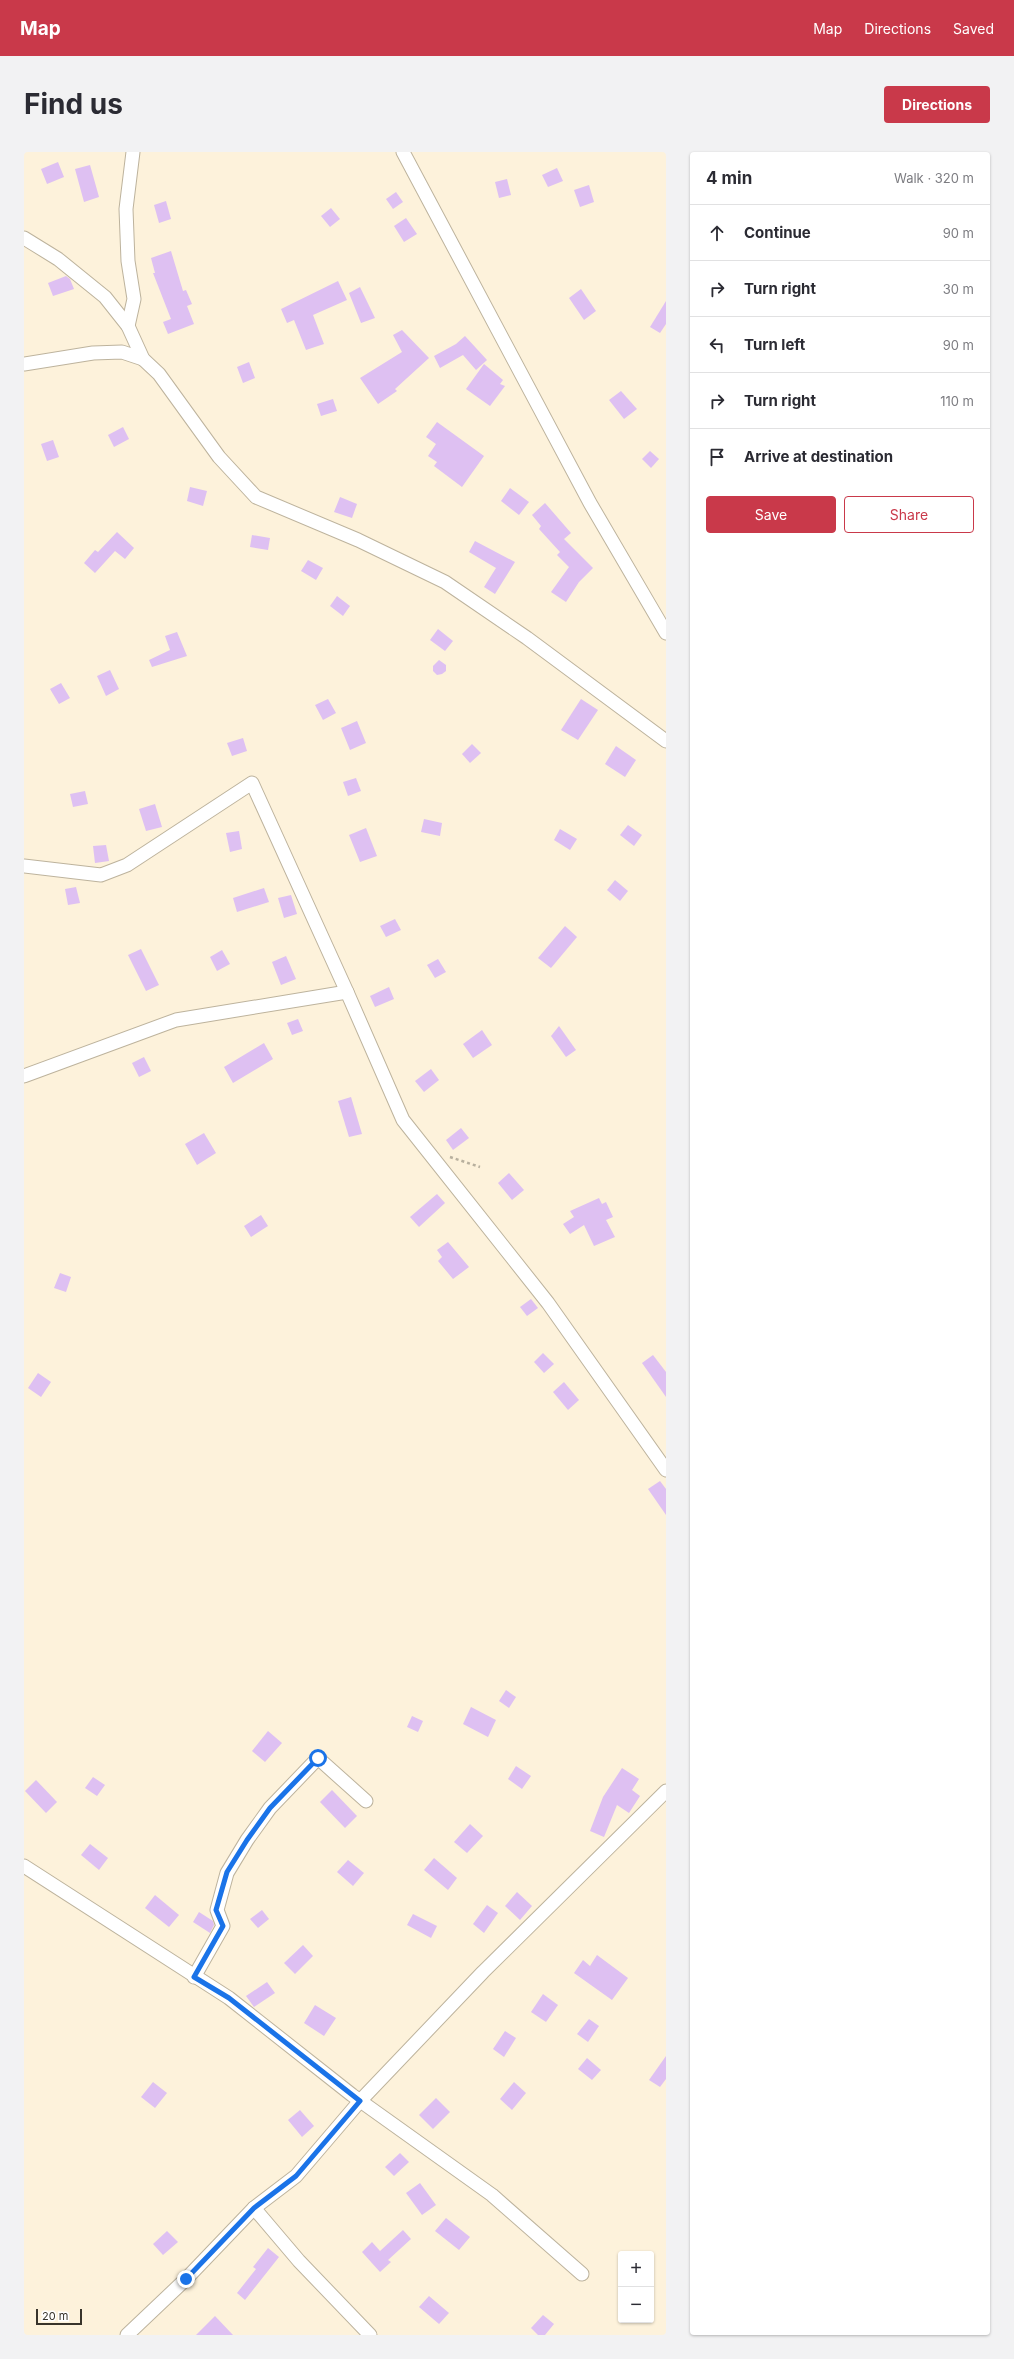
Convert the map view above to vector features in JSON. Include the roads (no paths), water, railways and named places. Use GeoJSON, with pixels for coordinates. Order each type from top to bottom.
{"type":"FeatureCollection","features":[{"type":"Feature","properties":{"kind":"street"},"geometry":{"type":"LineString","coordinates":[[128,326],[134,299],[128,261],[126,209],[133,152]]}},
{"type":"Feature","properties":{"kind":"street"},"geometry":{"type":"LineString","coordinates":[[403,152],[590,503],[666,634]]}},
{"type":"Feature","properties":{"kind":"street"},"geometry":{"type":"LineString","coordinates":[[24,238],[58,259],[105,297],[128,326],[143,359],[159,374],[219,458],[256,497],[358,540],[445,582],[527,638],[666,742]]}},
{"type":"Feature","properties":{"kind":"street"},"geometry":{"type":"LineString","coordinates":[[24,364],[93,353],[122,352],[143,359]]}},
{"type":"Feature","properties":{"kind":"street"},"geometry":{"type":"LineString","coordinates":[[24,866],[101,875],[127,865],[252,783],[347,992],[403,1120],[548,1303],[666,1470]]}},
{"type":"Feature","properties":{"kind":"street"},"geometry":{"type":"LineString","coordinates":[[24,1076],[176,1020],[347,992]]}},
{"type":"Feature","properties":{"kind":"street"},"geometry":{"type":"LineString","coordinates":[[194,1977],[223,1926],[216,1910],[227,1872],[247,1840],[270,1808],[318,1758],[366,1801]]}},
{"type":"Feature","properties":{"kind":"street"},"geometry":{"type":"LineString","coordinates":[[127,2335],[186,2279],[254,2208],[296,2176],[360,2101],[482,1972],[666,1791]]}},
{"type":"Feature","properties":{"kind":"street"},"geometry":{"type":"LineString","coordinates":[[24,1866],[48,1880],[194,1977],[235,2002],[290,2048],[360,2101],[492,2195],[582,2274]]}},
{"type":"Feature","properties":{"kind":"street"},"geometry":{"type":"LineString","coordinates":[[254,2208],[299,2261],[370,2335]]}}]}
